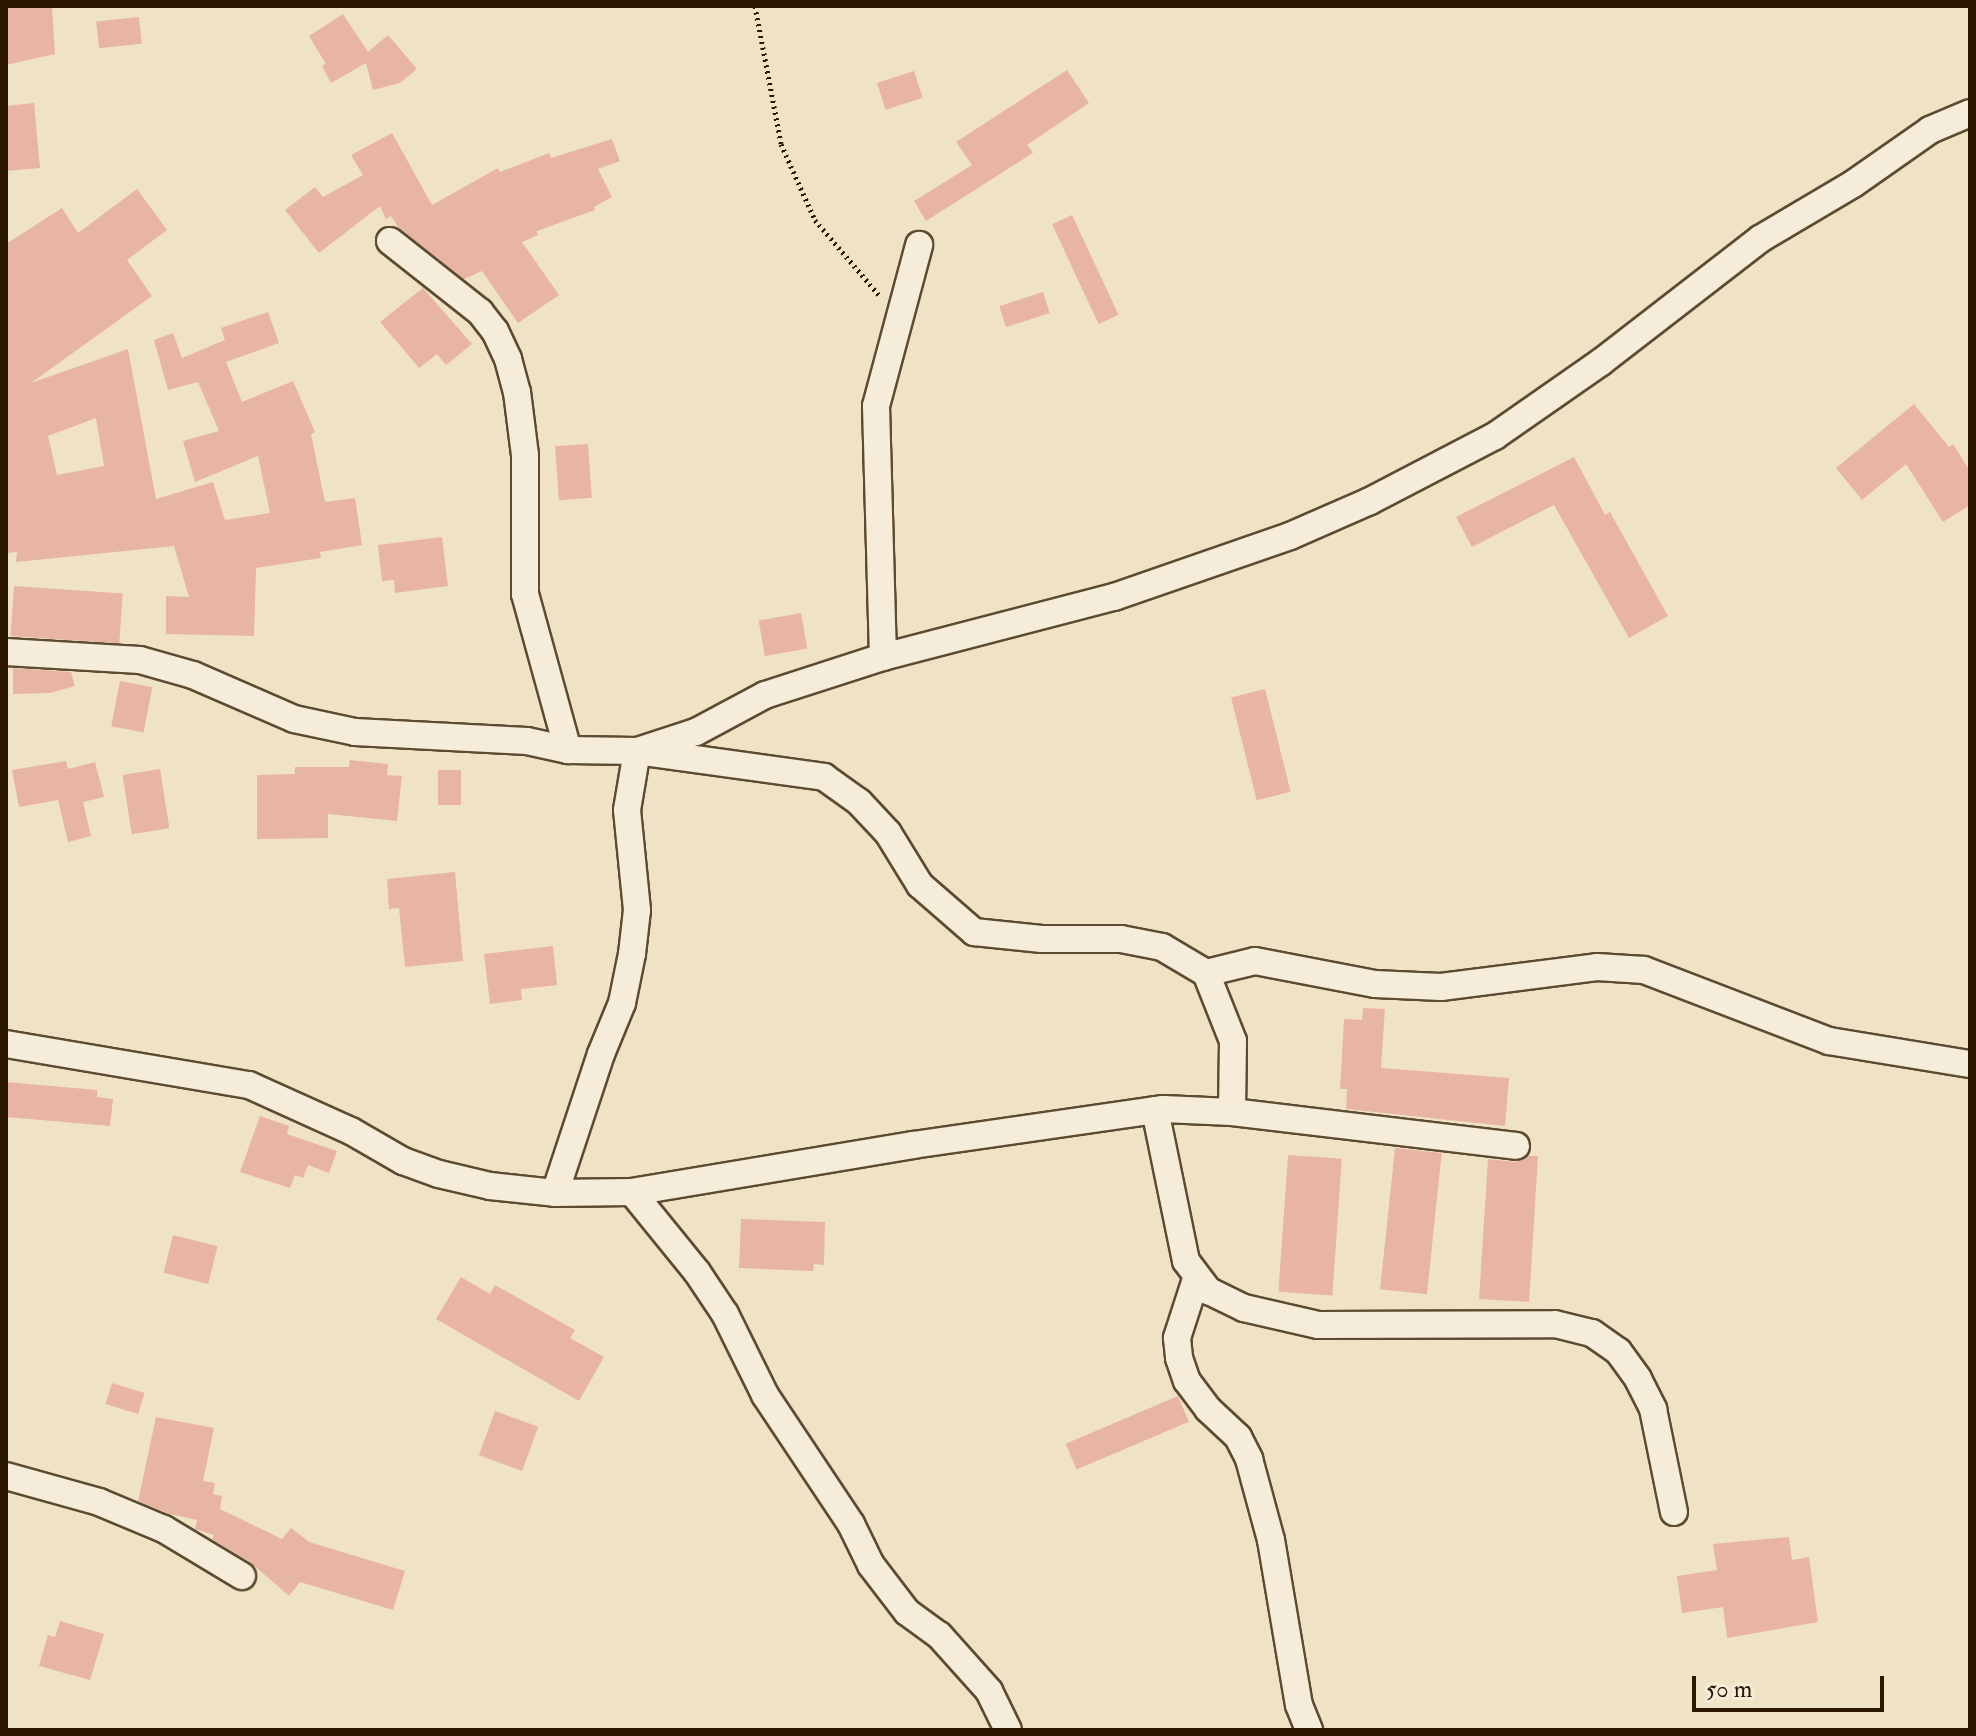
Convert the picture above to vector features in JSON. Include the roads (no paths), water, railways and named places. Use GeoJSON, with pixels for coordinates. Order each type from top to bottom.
{"type":"FeatureCollection","features":[{"type":"Feature","properties":{"kind":"street"},"geometry":{"type":"LineString","coordinates":[[637,751],[696,732],[765,695],[883,657],[1114,597],[1290,536],[1370,501],[1495,436],[1601,362],[1760,239],[1853,184],[1930,130],[1970,113]]}},
{"type":"Feature","properties":{"kind":"street"},"geometry":{"type":"LineString","coordinates":[[390,241],[480,312],[495,331],[508,359],[517,392],[525,455],[525,594],[568,750]]}},
{"type":"Feature","properties":{"kind":"street"},"geometry":{"type":"LineString","coordinates":[[883,657],[876,406],[919,245]]}},
{"type":"Feature","properties":{"kind":"street"},"geometry":{"type":"LineString","coordinates":[[6,652],[140,660],[193,675],[294,719],[355,732],[527,741],[568,750],[637,751],[824,777],[859,802],[888,833],[920,885],[974,932],[1042,939],[1121,939],[1162,947],[1206,973],[1233,1041],[1232,1112]]}},
{"type":"Feature","properties":{"kind":"street"},"geometry":{"type":"LineString","coordinates":[[555,1193],[601,1054],[622,1003],[632,954],[637,910],[627,810],[637,751]]}},
{"type":"Feature","properties":{"kind":"street"},"geometry":{"type":"LineString","coordinates":[[1206,973],[1255,961],[1375,984],[1441,987],[1597,967],[1644,970],[1829,1041],[1970,1064]]}},
{"type":"Feature","properties":{"kind":"street"},"geometry":{"type":"LineString","coordinates":[[6,1044],[249,1085],[351,1131],[403,1161],[439,1174],[490,1186],[555,1193],[632,1192],[913,1145],[1155,1110],[1232,1112],[1516,1146]]}},
{"type":"Feature","properties":{"kind":"street"},"geometry":{"type":"LineString","coordinates":[[1155,1110],[1186,1261],[1196,1279],[1209,1291],[1244,1308],[1318,1325],[1555,1324],[1592,1333],[1618,1351],[1638,1379],[1653,1409],[1674,1512]]}},
{"type":"Feature","properties":{"kind":"street"},"geometry":{"type":"LineString","coordinates":[[632,1192],[697,1272],[725,1314],[765,1395],[851,1524],[871,1565],[907,1612],[939,1635],[989,1691],[1008,1730]]}},
{"type":"Feature","properties":{"kind":"street"},"geometry":{"type":"LineString","coordinates":[[1196,1279],[1177,1338],[1179,1358],[1187,1381],[1208,1409],[1238,1437],[1249,1459],[1271,1540],[1299,1705],[1309,1730]]}},
{"type":"Feature","properties":{"kind":"street"},"geometry":{"type":"LineString","coordinates":[[6,1476],[99,1502],[164,1529],[242,1576]]}}]}
